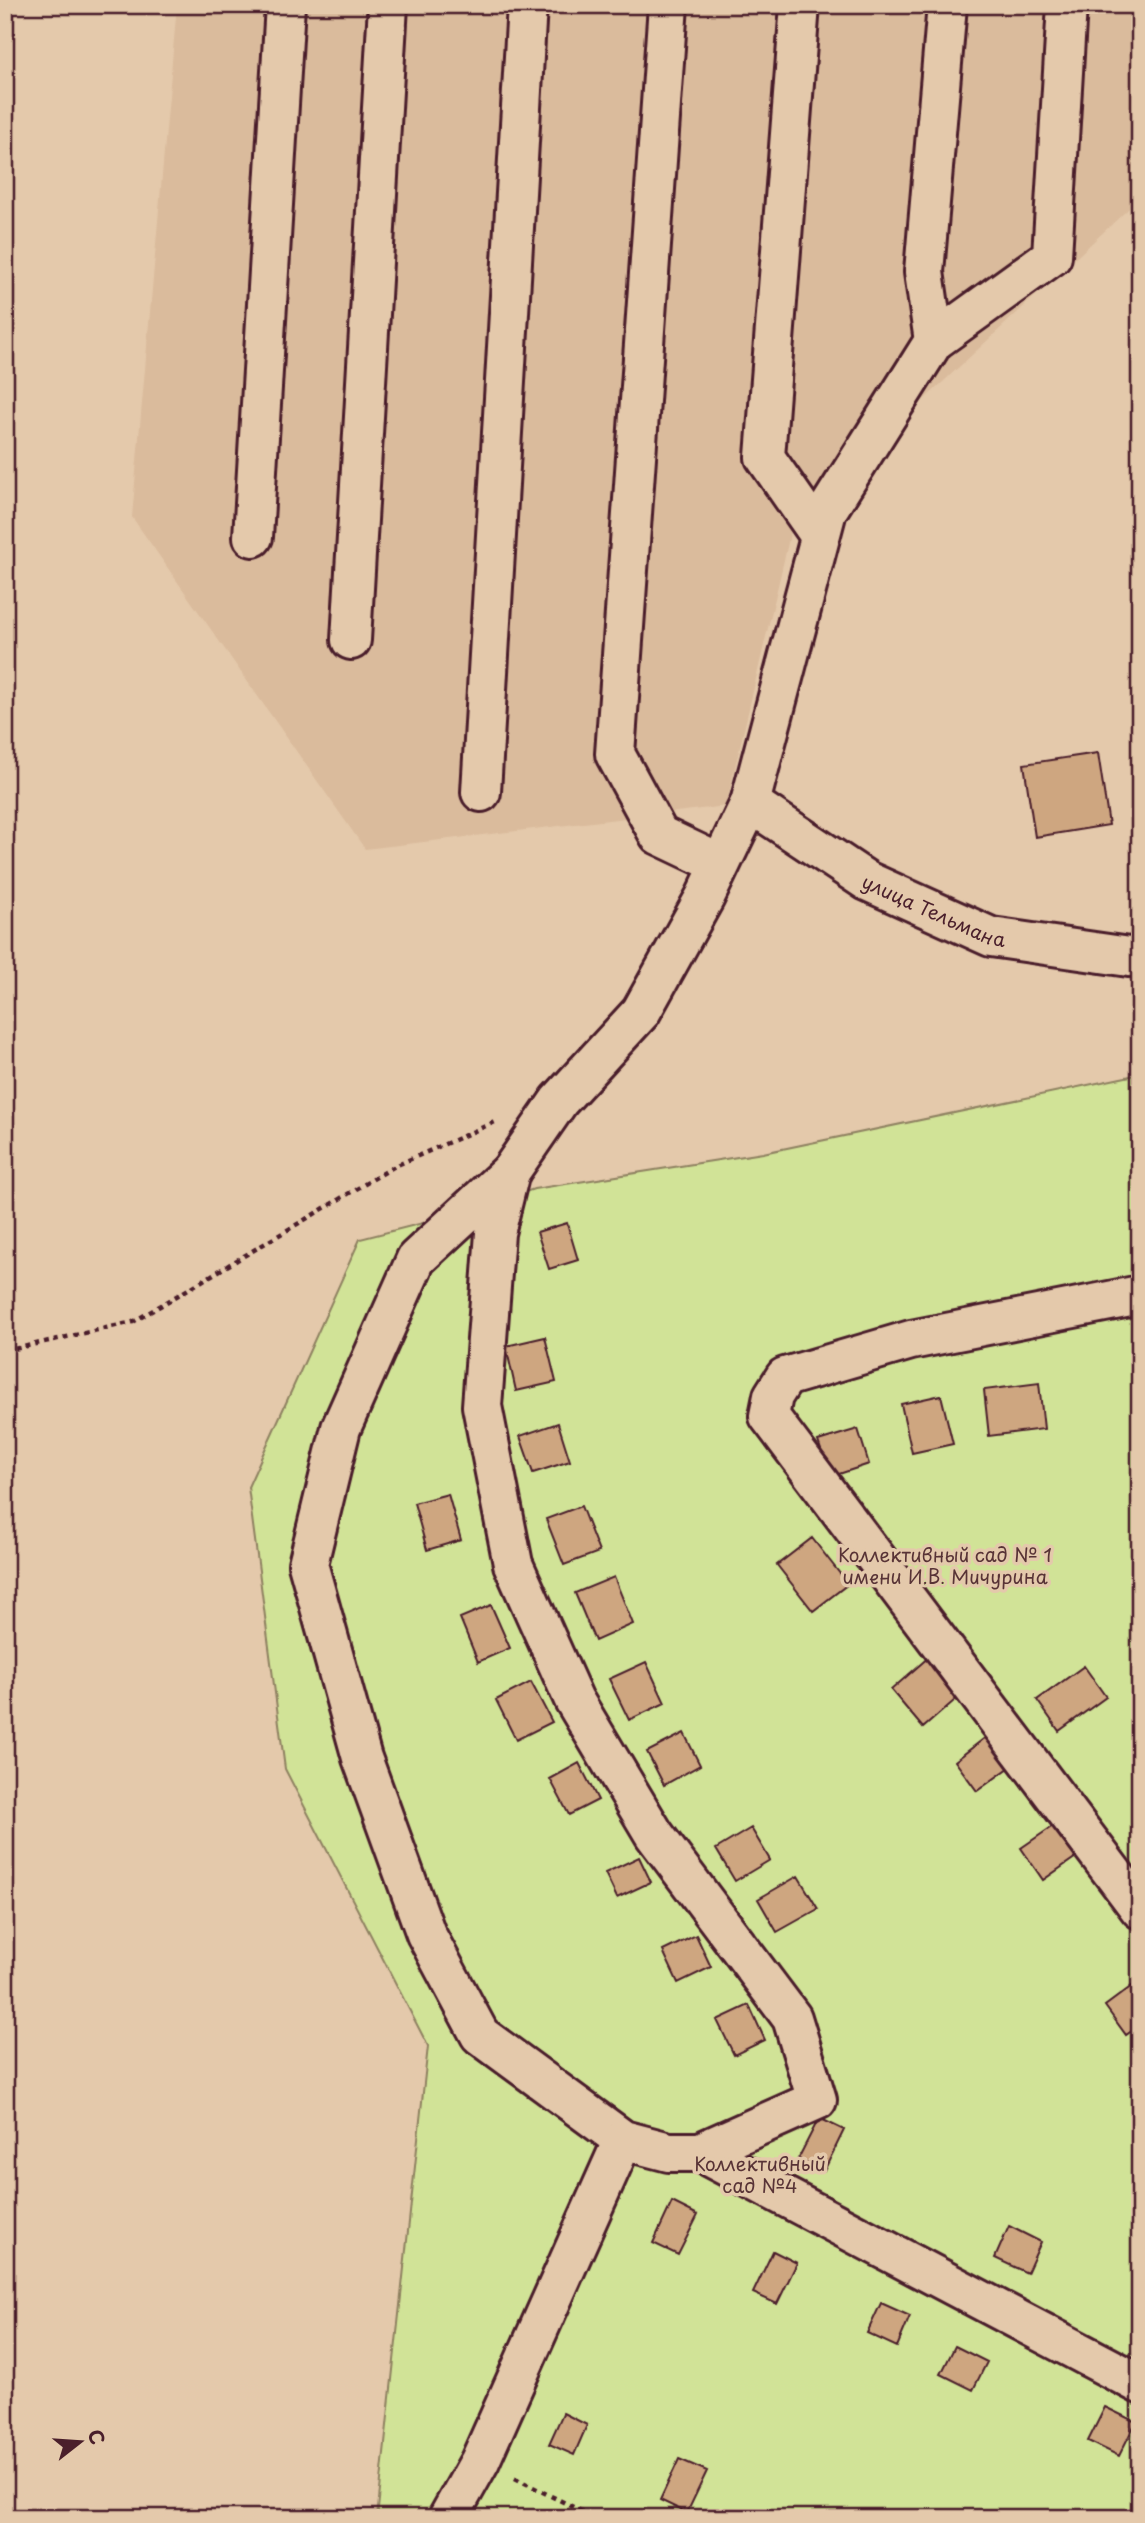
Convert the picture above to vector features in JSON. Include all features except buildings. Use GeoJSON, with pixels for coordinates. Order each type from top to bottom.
{"type":"FeatureCollection","features":[{"type":"Feature","properties":{"kind":"street"},"geometry":{"type":"LineString","coordinates":[[253,537],[285,5]]}},
{"type":"Feature","properties":{"kind":"street"},"geometry":{"type":"LineString","coordinates":[[351,640],[388,5]]}},
{"type":"Feature","properties":{"kind":"street"},"geometry":{"type":"LineString","coordinates":[[481,792],[527,5]]}},
{"type":"Feature","properties":{"kind":"street"},"geometry":{"type":"LineString","coordinates":[[668,5],[615,754],[659,835],[720,864]]}},
{"type":"Feature","properties":{"kind":"street"},"geometry":{"type":"LineString","coordinates":[[800,5],[765,457],[820,536]]}},
{"type":"Feature","properties":{"kind":"street"},"geometry":{"type":"LineString","coordinates":[[934,341],[924,272],[947,5]]}},
{"type":"Feature","properties":{"kind":"street"},"geometry":{"type":"LineString","coordinates":[[510,1172],[495,1233],[482,1406],[513,1564],[574,1700],[654,1834],[792,2018],[817,2101],[700,2152],[669,2152],[623,2140],[480,2035],[426,1934],[371,1784],[308,1564],[341,1428],[415,1259],[510,1172],[559,1101],[641,1012],[720,864],[750,803],[827,511],[934,341],[1052,256],[1067,5]]}},
{"type":"Feature","properties":{"kind":"street","name":"улица Тельмана"},"geometry":{"type":"LineString","coordinates":[[750,803],[867,881],[991,937],[1129,957],[1140,956]]}},
{"type":"Feature","properties":{"kind":"street"},"geometry":{"type":"LineString","coordinates":[[1140,1295],[911,1340],[785,1377],[773,1396],[769,1416],[1140,1909]]}},
{"type":"Feature","properties":{"kind":"street"},"geometry":{"type":"LineString","coordinates":[[448,2518],[480,2461],[623,2140]]}},
{"type":"Feature","properties":{"kind":"street"},"geometry":{"type":"LineString","coordinates":[[700,2152],[1140,2384]]}},
{"type":"Feature","properties":{"kind":"path"},"geometry":{"type":"LineString","coordinates":[[5,1351],[133,1322],[395,1166],[508,1116]]}},
{"type":"Feature","properties":{"kind":"path"},"geometry":{"type":"LineString","coordinates":[[480,2461],[596,2518]]}},
{"type":"Feature","properties":{"kind":"shaded area"},"geometry":{"type":"Polygon","coordinates":[[[177,5],[1140,5],[1140,198],[793,522],[726,806],[365,849],[132,517],[177,5]]]}},
{"type":"Feature","properties":{"kind":"green space","name":"Коллективный сад №4"},"geometry":{"type":"Polygon","coordinates":[[[1140,1074],[1140,2518],[377,2518],[428,2046],[285,1769],[248,1487],[360,1239],[466,1212],[534,1189],[763,1153],[1140,1074]]]}},
{"type":"Feature","properties":{"kind":"park label","name":"Коллективный сад № 1 имени И.В. Мичурина"},"geometry":{"type":"Point","coordinates":[945,1565]}}]}
